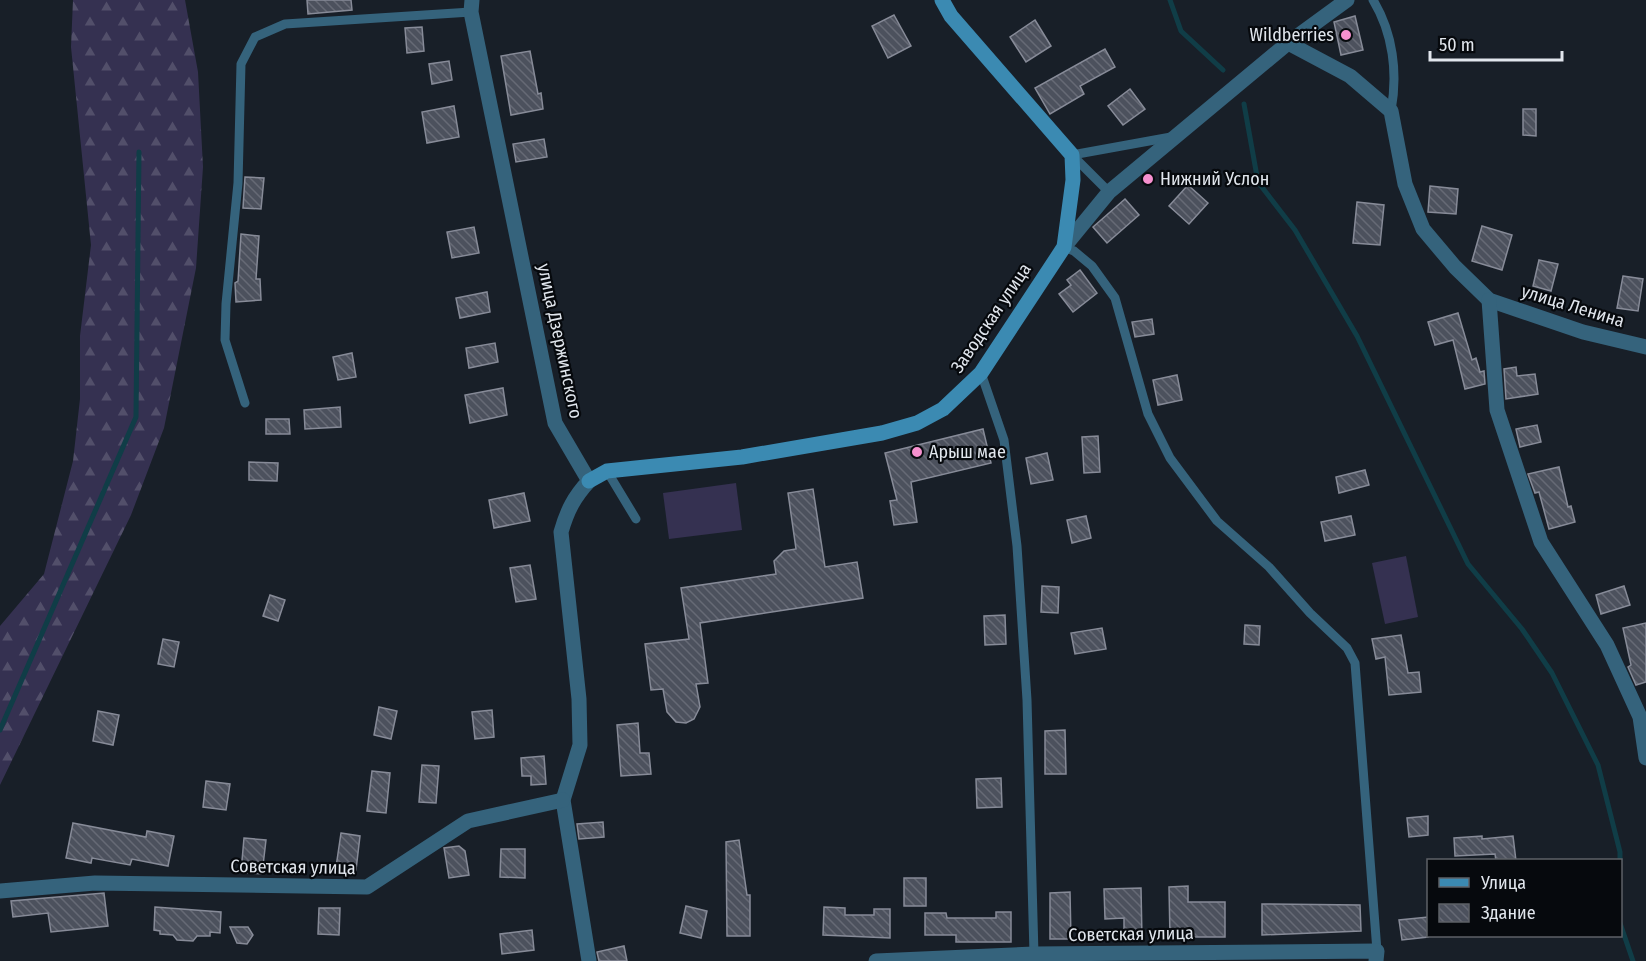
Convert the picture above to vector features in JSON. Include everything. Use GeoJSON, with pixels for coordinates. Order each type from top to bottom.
{"type":"FeatureCollection","features":[{"type":"Feature","properties":{"kind":"street"},"geometry":{"type":"LineString","coordinates":[[942,0],[951,16],[1072,155]]}},
{"type":"Feature","properties":{"kind":"street"},"geometry":{"type":"LineString","coordinates":[[1064,247],[1109,192],[1288,43],[1347,0]]}},
{"type":"Feature","properties":{"kind":"street","name":"улица Дзержинского"},"geometry":{"type":"LineString","coordinates":[[472,6],[555,423],[589,481]]}},
{"type":"Feature","properties":{"kind":"street"},"geometry":{"type":"LineString","coordinates":[[1288,43],[1350,76],[1391,111],[1405,184],[1423,229],[1455,267],[1489,300],[1497,410],[1541,542],[1607,645],[1640,717],[1646,758]]}},
{"type":"Feature","properties":{"kind":"street","name":"Заводская улица"},"geometry":{"type":"LineString","coordinates":[[589,481],[607,471],[742,457],[882,433],[917,423],[943,409],[965,391],[981,373],[1064,247],[1073,180],[1072,155]]}},
{"type":"Feature","properties":{"kind":"street","name":"улица Ленина"},"geometry":{"type":"LineString","coordinates":[[1489,300],[1583,332],[1646,347]]}},
{"type":"Feature","properties":{"kind":"street"},"geometry":{"type":"LineString","coordinates":[[589,481],[576,495],[567,510],[561,532],[579,699],[580,746],[563,800],[589,961]]}},
{"type":"Feature","properties":{"kind":"street","name":"Советская улица"},"geometry":{"type":"LineString","coordinates":[[0,891],[95,883],[367,887],[468,821],[563,800]]}},
{"type":"Feature","properties":{"kind":"street","name":"Советская улица"},"geometry":{"type":"LineString","coordinates":[[876,961],[1034,954],[1376,956]]}},
{"type":"Feature","properties":{"kind":"lane"},"geometry":{"type":"LineString","coordinates":[[1373,0],[1381,14],[1390,41],[1395,88],[1391,111]]}},
{"type":"Feature","properties":{"kind":"lane"},"geometry":{"type":"LineString","coordinates":[[245,403],[225,340],[226,304],[238,183],[241,64],[255,37],[285,24],[472,6]]}},
{"type":"Feature","properties":{"kind":"lane"},"geometry":{"type":"LineString","coordinates":[[1072,155],[1174,136]]}},
{"type":"Feature","properties":{"kind":"lane"},"geometry":{"type":"LineString","coordinates":[[1072,155],[1109,192]]}},
{"type":"Feature","properties":{"kind":"lane"},"geometry":{"type":"LineString","coordinates":[[1064,247],[1074,251],[1092,266],[1115,298],[1148,414],[1170,458],[1217,520],[1269,567],[1310,613],[1347,648],[1355,663],[1376,956]]}},
{"type":"Feature","properties":{"kind":"lane"},"geometry":{"type":"LineString","coordinates":[[981,373],[1004,440],[1017,546],[1028,700],[1034,954]]}},
{"type":"Feature","properties":{"kind":"lane"},"geometry":{"type":"LineString","coordinates":[[607,471],[636,519]]}},
{"type":"Feature","properties":{"kind":"green space"},"geometry":{"type":"Polygon","coordinates":[[[73,0],[185,0],[198,72],[203,167],[196,268],[164,428],[131,515],[0,785],[0,626],[44,574],[73,461],[80,399],[80,336],[91,245],[71,47],[73,0]]]}},
{"type":"Feature","properties":{"kind":"green space"},"geometry":{"type":"Polygon","coordinates":[[[736,483],[742,530],[669,539],[663,493],[736,483]]]}},
{"type":"Feature","properties":{"kind":"green space"},"geometry":{"type":"Polygon","coordinates":[[[1406,556],[1418,617],[1385,624],[1372,563],[1406,556]]]}},
{"type":"Feature","properties":{"kind":"building"},"geometry":{"type":"Polygon","coordinates":[[[307,0],[351,0],[352,10],[308,14],[307,0]]]}},
{"type":"Feature","properties":{"kind":"building"},"geometry":{"type":"Polygon","coordinates":[[[894,15],[911,46],[888,58],[872,26],[894,15]]]}},
{"type":"Feature","properties":{"kind":"building"},"geometry":{"type":"Polygon","coordinates":[[[1355,16],[1363,50],[1341,55],[1334,22],[1355,16]]]}},
{"type":"Feature","properties":{"kind":"building"},"geometry":{"type":"Polygon","coordinates":[[[1035,20],[1051,46],[1026,62],[1010,37],[1035,20]]]}},
{"type":"Feature","properties":{"kind":"building"},"geometry":{"type":"Polygon","coordinates":[[[422,27],[424,51],[407,53],[405,28],[422,27]]]}},
{"type":"Feature","properties":{"kind":"building"},"geometry":{"type":"Polygon","coordinates":[[[1105,49],[1115,67],[1080,86],[1084,94],[1050,114],[1035,88],[1105,49]]]}},
{"type":"Feature","properties":{"kind":"building"},"geometry":{"type":"Polygon","coordinates":[[[530,51],[543,109],[511,115],[501,56],[530,51]]]}},
{"type":"Feature","properties":{"kind":"building"},"geometry":{"type":"Polygon","coordinates":[[[449,61],[452,80],[432,84],[429,64],[449,61]]]}},
{"type":"Feature","properties":{"kind":"building"},"geometry":{"type":"Polygon","coordinates":[[[1130,89],[1145,109],[1123,125],[1108,106],[1130,89]]]}},
{"type":"Feature","properties":{"kind":"building"},"geometry":{"type":"Polygon","coordinates":[[[454,106],[459,137],[427,143],[422,112],[454,106]]]}},
{"type":"Feature","properties":{"kind":"building"},"geometry":{"type":"Polygon","coordinates":[[[1523,109],[1536,109],[1536,136],[1523,135],[1523,109]]]}},
{"type":"Feature","properties":{"kind":"building"},"geometry":{"type":"Polygon","coordinates":[[[544,139],[547,157],[516,162],[513,144],[544,139]]]}},
{"type":"Feature","properties":{"kind":"building"},"geometry":{"type":"Polygon","coordinates":[[[245,177],[264,178],[261,209],[243,208],[245,177]]]}},
{"type":"Feature","properties":{"kind":"building"},"geometry":{"type":"Polygon","coordinates":[[[1188,185],[1208,203],[1189,224],[1169,206],[1188,185]]]}},
{"type":"Feature","properties":{"kind":"building"},"geometry":{"type":"Polygon","coordinates":[[[1430,186],[1458,189],[1456,214],[1428,212],[1430,186]]]}},
{"type":"Feature","properties":{"kind":"building"},"geometry":{"type":"Polygon","coordinates":[[[1125,199],[1139,215],[1107,243],[1093,227],[1125,199]]]}},
{"type":"Feature","properties":{"kind":"building"},"geometry":{"type":"Polygon","coordinates":[[[1357,202],[1384,205],[1380,245],[1353,243],[1357,202]]]}},
{"type":"Feature","properties":{"kind":"building"},"geometry":{"type":"Polygon","coordinates":[[[1482,226],[1512,235],[1502,270],[1472,261],[1482,226]]]}},
{"type":"Feature","properties":{"kind":"building"},"geometry":{"type":"Polygon","coordinates":[[[474,227],[479,253],[452,258],[447,232],[474,227]]]}},
{"type":"Feature","properties":{"kind":"building"},"geometry":{"type":"Polygon","coordinates":[[[241,234],[259,236],[256,279],[260,279],[261,300],[236,302],[235,283],[238,281],[241,234]]]}},
{"type":"Feature","properties":{"kind":"building"},"geometry":{"type":"Polygon","coordinates":[[[1539,260],[1558,264],[1551,291],[1533,286],[1539,260]]]}},
{"type":"Feature","properties":{"kind":"building"},"geometry":{"type":"Polygon","coordinates":[[[1080,270],[1097,293],[1073,312],[1059,294],[1071,285],[1067,280],[1080,270]]]}},
{"type":"Feature","properties":{"kind":"building"},"geometry":{"type":"Polygon","coordinates":[[[1623,276],[1643,279],[1638,311],[1617,308],[1623,276]]]}},
{"type":"Feature","properties":{"kind":"building"},"geometry":{"type":"Polygon","coordinates":[[[487,292],[490,312],[460,318],[456,298],[487,292]]]}},
{"type":"Feature","properties":{"kind":"building"},"geometry":{"type":"Polygon","coordinates":[[[1458,313],[1472,360],[1476,358],[1480,372],[1484,371],[1485,384],[1465,389],[1453,340],[1435,345],[1428,322],[1458,313]]]}},
{"type":"Feature","properties":{"kind":"building"},"geometry":{"type":"Polygon","coordinates":[[[1152,319],[1154,334],[1135,337],[1132,322],[1152,319]]]}},
{"type":"Feature","properties":{"kind":"building"},"geometry":{"type":"Polygon","coordinates":[[[495,343],[498,362],[469,368],[466,348],[495,343]]]}},
{"type":"Feature","properties":{"kind":"building"},"geometry":{"type":"Polygon","coordinates":[[[352,353],[356,377],[338,380],[333,357],[352,353]]]}},
{"type":"Feature","properties":{"kind":"building"},"geometry":{"type":"Polygon","coordinates":[[[1516,367],[1517,376],[1535,374],[1538,394],[1506,399],[1504,369],[1516,367]]]}},
{"type":"Feature","properties":{"kind":"building"},"geometry":{"type":"Polygon","coordinates":[[[1177,375],[1182,400],[1158,405],[1153,380],[1177,375]]]}},
{"type":"Feature","properties":{"kind":"building"},"geometry":{"type":"Polygon","coordinates":[[[503,388],[507,415],[470,423],[465,395],[503,388]]]}},
{"type":"Feature","properties":{"kind":"building"},"geometry":{"type":"Polygon","coordinates":[[[340,407],[341,427],[305,429],[304,410],[340,407]]]}},
{"type":"Feature","properties":{"kind":"building"},"geometry":{"type":"Polygon","coordinates":[[[266,419],[289,419],[290,434],[266,434],[266,419]]]}},
{"type":"Feature","properties":{"kind":"building"},"geometry":{"type":"Polygon","coordinates":[[[1537,425],[1541,442],[1520,447],[1516,429],[1537,425]]]}},
{"type":"Feature","properties":{"kind":"building"},"geometry":{"type":"Polygon","coordinates":[[[983,429],[991,463],[911,482],[917,522],[894,525],[890,501],[897,500],[885,453],[983,429]]]}},
{"type":"Feature","properties":{"kind":"building"},"geometry":{"type":"Polygon","coordinates":[[[1098,436],[1100,472],[1084,473],[1082,437],[1098,436]]]}},
{"type":"Feature","properties":{"kind":"building"},"geometry":{"type":"Polygon","coordinates":[[[1047,453],[1053,480],[1031,484],[1026,458],[1047,453]]]}},
{"type":"Feature","properties":{"kind":"building"},"geometry":{"type":"Polygon","coordinates":[[[249,462],[278,463],[277,481],[249,480],[249,462]]]}},
{"type":"Feature","properties":{"kind":"building"},"geometry":{"type":"Polygon","coordinates":[[[1559,467],[1568,507],[1571,506],[1575,522],[1549,529],[1539,492],[1535,493],[1528,474],[1559,467]]]}},
{"type":"Feature","properties":{"kind":"building"},"geometry":{"type":"Polygon","coordinates":[[[1365,470],[1369,485],[1339,493],[1336,477],[1365,470]]]}},
{"type":"Feature","properties":{"kind":"building"},"geometry":{"type":"Polygon","coordinates":[[[813,489],[825,567],[857,562],[863,598],[700,623],[708,683],[696,684],[700,707],[694,719],[686,723],[676,722],[667,712],[663,689],[651,690],[645,644],[689,639],[681,588],[776,574],[774,561],[784,551],[796,549],[788,493],[813,489]]]}},
{"type":"Feature","properties":{"kind":"building"},"geometry":{"type":"Polygon","coordinates":[[[524,493],[530,521],[494,528],[489,500],[524,493]]]}},
{"type":"Feature","properties":{"kind":"building"},"geometry":{"type":"Polygon","coordinates":[[[1086,516],[1091,538],[1072,543],[1067,520],[1086,516]]]}},
{"type":"Feature","properties":{"kind":"building"},"geometry":{"type":"Polygon","coordinates":[[[1351,516],[1355,535],[1325,541],[1321,522],[1351,516]]]}},
{"type":"Feature","properties":{"kind":"building"},"geometry":{"type":"Polygon","coordinates":[[[530,565],[536,599],[516,602],[510,568],[530,565]]]}},
{"type":"Feature","properties":{"kind":"building"},"geometry":{"type":"Polygon","coordinates":[[[1042,586],[1059,587],[1058,613],[1041,612],[1042,586]]]}},
{"type":"Feature","properties":{"kind":"building"},"geometry":{"type":"Polygon","coordinates":[[[1624,586],[1630,605],[1601,614],[1596,595],[1624,586]]]}},
{"type":"Feature","properties":{"kind":"building"},"geometry":{"type":"Polygon","coordinates":[[[270,595],[285,600],[278,621],[263,616],[270,595]]]}},
{"type":"Feature","properties":{"kind":"building"},"geometry":{"type":"Polygon","coordinates":[[[1005,615],[1006,644],[985,645],[984,616],[1005,615]]]}},
{"type":"Feature","properties":{"kind":"building"},"geometry":{"type":"Polygon","coordinates":[[[1646,623],[1646,682],[1636,685],[1628,667],[1631,665],[1623,628],[1646,623]]]}},
{"type":"Feature","properties":{"kind":"building"},"geometry":{"type":"Polygon","coordinates":[[[1245,625],[1260,626],[1259,645],[1244,644],[1245,625]]]}},
{"type":"Feature","properties":{"kind":"building"},"geometry":{"type":"Polygon","coordinates":[[[1102,628],[1106,649],[1075,654],[1071,633],[1102,628]]]}},
{"type":"Feature","properties":{"kind":"building"},"geometry":{"type":"Polygon","coordinates":[[[1401,635],[1408,673],[1419,672],[1421,692],[1389,695],[1385,657],[1376,659],[1372,639],[1401,635]]]}},
{"type":"Feature","properties":{"kind":"building"},"geometry":{"type":"Polygon","coordinates":[[[163,639],[179,642],[174,667],[158,664],[163,639]]]}},
{"type":"Feature","properties":{"kind":"building"},"geometry":{"type":"Polygon","coordinates":[[[379,707],[397,711],[391,739],[374,735],[379,707]]]}},
{"type":"Feature","properties":{"kind":"building"},"geometry":{"type":"Polygon","coordinates":[[[492,710],[494,737],[475,739],[472,712],[492,710]]]}},
{"type":"Feature","properties":{"kind":"building"},"geometry":{"type":"Polygon","coordinates":[[[98,711],[119,715],[113,745],[93,741],[98,711]]]}},
{"type":"Feature","properties":{"kind":"building"},"geometry":{"type":"Polygon","coordinates":[[[638,723],[640,753],[649,753],[651,774],[621,776],[617,725],[638,723]]]}},
{"type":"Feature","properties":{"kind":"building"},"geometry":{"type":"Polygon","coordinates":[[[1065,730],[1066,774],[1045,774],[1045,731],[1065,730]]]}},
{"type":"Feature","properties":{"kind":"building"},"geometry":{"type":"Polygon","coordinates":[[[544,756],[546,784],[531,785],[531,776],[522,776],[521,758],[544,756]]]}},
{"type":"Feature","properties":{"kind":"building"},"geometry":{"type":"Polygon","coordinates":[[[422,765],[439,766],[436,803],[419,802],[422,765]]]}},
{"type":"Feature","properties":{"kind":"building"},"geometry":{"type":"Polygon","coordinates":[[[372,771],[390,773],[386,813],[367,811],[372,771]]]}},
{"type":"Feature","properties":{"kind":"building"},"geometry":{"type":"Polygon","coordinates":[[[1001,778],[1002,807],[977,808],[976,779],[1001,778]]]}},
{"type":"Feature","properties":{"kind":"building"},"geometry":{"type":"Polygon","coordinates":[[[206,781],[230,784],[226,810],[203,807],[206,781]]]}},
{"type":"Feature","properties":{"kind":"building"},"geometry":{"type":"Polygon","coordinates":[[[1428,816],[1428,835],[1409,837],[1407,818],[1428,816]]]}},
{"type":"Feature","properties":{"kind":"building"},"geometry":{"type":"Polygon","coordinates":[[[603,822],[604,837],[579,839],[577,824],[603,822]]]}},
{"type":"Feature","properties":{"kind":"building"},"geometry":{"type":"Polygon","coordinates":[[[73,823],[146,837],[147,831],[174,836],[168,866],[132,859],[130,865],[92,858],[91,863],[66,858],[73,823]]]}},
{"type":"Feature","properties":{"kind":"building"},"geometry":{"type":"Polygon","coordinates":[[[341,833],[360,836],[356,870],[336,867],[341,833]]]}},
{"type":"Feature","properties":{"kind":"building"},"geometry":{"type":"Polygon","coordinates":[[[1482,836],[1482,839],[1513,836],[1516,859],[1496,859],[1495,854],[1455,856],[1454,838],[1482,836]]]}},
{"type":"Feature","properties":{"kind":"building"},"geometry":{"type":"Polygon","coordinates":[[[244,838],[266,840],[262,874],[241,872],[244,838]]]}},
{"type":"Feature","properties":{"kind":"building"},"geometry":{"type":"Polygon","coordinates":[[[739,840],[747,895],[750,895],[750,936],[727,936],[726,842],[739,840]]]}},
{"type":"Feature","properties":{"kind":"building"},"geometry":{"type":"Polygon","coordinates":[[[459,846],[465,851],[469,875],[449,878],[444,848],[459,846]]]}},
{"type":"Feature","properties":{"kind":"building"},"geometry":{"type":"Polygon","coordinates":[[[501,849],[525,849],[525,878],[500,877],[501,849]]]}},
{"type":"Feature","properties":{"kind":"building"},"geometry":{"type":"Polygon","coordinates":[[[904,878],[926,878],[926,906],[904,906],[904,878]]]}},
{"type":"Feature","properties":{"kind":"building"},"geometry":{"type":"Polygon","coordinates":[[[1188,886],[1188,902],[1225,902],[1225,937],[1170,937],[1169,887],[1188,886]]]}},
{"type":"Feature","properties":{"kind":"building"},"geometry":{"type":"Polygon","coordinates":[[[1141,888],[1142,939],[1124,939],[1124,918],[1105,919],[1104,889],[1141,888]]]}},
{"type":"Feature","properties":{"kind":"building"},"geometry":{"type":"Polygon","coordinates":[[[1070,892],[1071,939],[1050,939],[1050,893],[1070,892]]]}},
{"type":"Feature","properties":{"kind":"building"},"geometry":{"type":"Polygon","coordinates":[[[104,893],[108,926],[51,932],[48,913],[13,917],[11,901],[104,893]]]}},
{"type":"Feature","properties":{"kind":"building"},"geometry":{"type":"Polygon","coordinates":[[[1262,904],[1360,905],[1361,931],[1262,935],[1262,904]]]}},
{"type":"Feature","properties":{"kind":"building"},"geometry":{"type":"Polygon","coordinates":[[[686,906],[707,911],[701,938],[680,933],[686,906]]]}},
{"type":"Feature","properties":{"kind":"building"},"geometry":{"type":"Polygon","coordinates":[[[155,907],[221,912],[220,933],[210,932],[210,936],[197,936],[193,941],[177,940],[173,935],[160,934],[160,931],[154,930],[155,907]]]}},
{"type":"Feature","properties":{"kind":"building"},"geometry":{"type":"Polygon","coordinates":[[[824,907],[845,908],[845,915],[874,915],[874,909],[890,909],[890,938],[823,935],[824,907]]]}},
{"type":"Feature","properties":{"kind":"building"},"geometry":{"type":"Polygon","coordinates":[[[319,908],[340,908],[339,935],[318,934],[319,908]]]}},
{"type":"Feature","properties":{"kind":"building"},"geometry":{"type":"Polygon","coordinates":[[[996,912],[1011,912],[1011,942],[956,942],[956,935],[925,935],[925,913],[946,913],[947,918],[996,918],[996,912]]]}},
{"type":"Feature","properties":{"kind":"building"},"geometry":{"type":"Polygon","coordinates":[[[1427,917],[1428,937],[1402,940],[1399,920],[1427,917]]]}},
{"type":"Feature","properties":{"kind":"building"},"geometry":{"type":"Polygon","coordinates":[[[230,927],[248,927],[253,935],[247,944],[237,943],[230,927]]]}},
{"type":"Feature","properties":{"kind":"building"},"geometry":{"type":"Polygon","coordinates":[[[532,930],[534,950],[502,954],[500,934],[532,930]]]}},
{"type":"Feature","properties":{"kind":"building"},"geometry":{"type":"Polygon","coordinates":[[[624,946],[627,961],[599,961],[597,952],[624,946]]]}},
{"type":"Feature","properties":{"kind":"waterway"},"geometry":{"type":"LineString","coordinates":[[1170,0],[1181,31],[1223,70]]}},
{"type":"Feature","properties":{"kind":"waterway"},"geometry":{"type":"LineString","coordinates":[[1244,104],[1258,182],[1295,230],[1357,336],[1468,564],[1522,629],[1552,673],[1598,765],[1620,859]]}},
{"type":"Feature","properties":{"kind":"waterway"},"geometry":{"type":"LineString","coordinates":[[0,730],[136,417],[139,152]]}},
{"type":"Feature","properties":{"kind":"waterway"},"geometry":{"type":"LineString","coordinates":[[1622,929],[1633,961]]}},
{"type":"Feature","properties":{"kind":"place","name":"Wildberries"},"geometry":{"type":"Point","coordinates":[1346,35]}},
{"type":"Feature","properties":{"kind":"place","name":"Нижний Услон"},"geometry":{"type":"Point","coordinates":[1148,179]}},
{"type":"Feature","properties":{"kind":"place","name":"Арыш мае"},"geometry":{"type":"Point","coordinates":[917,452]}}]}
